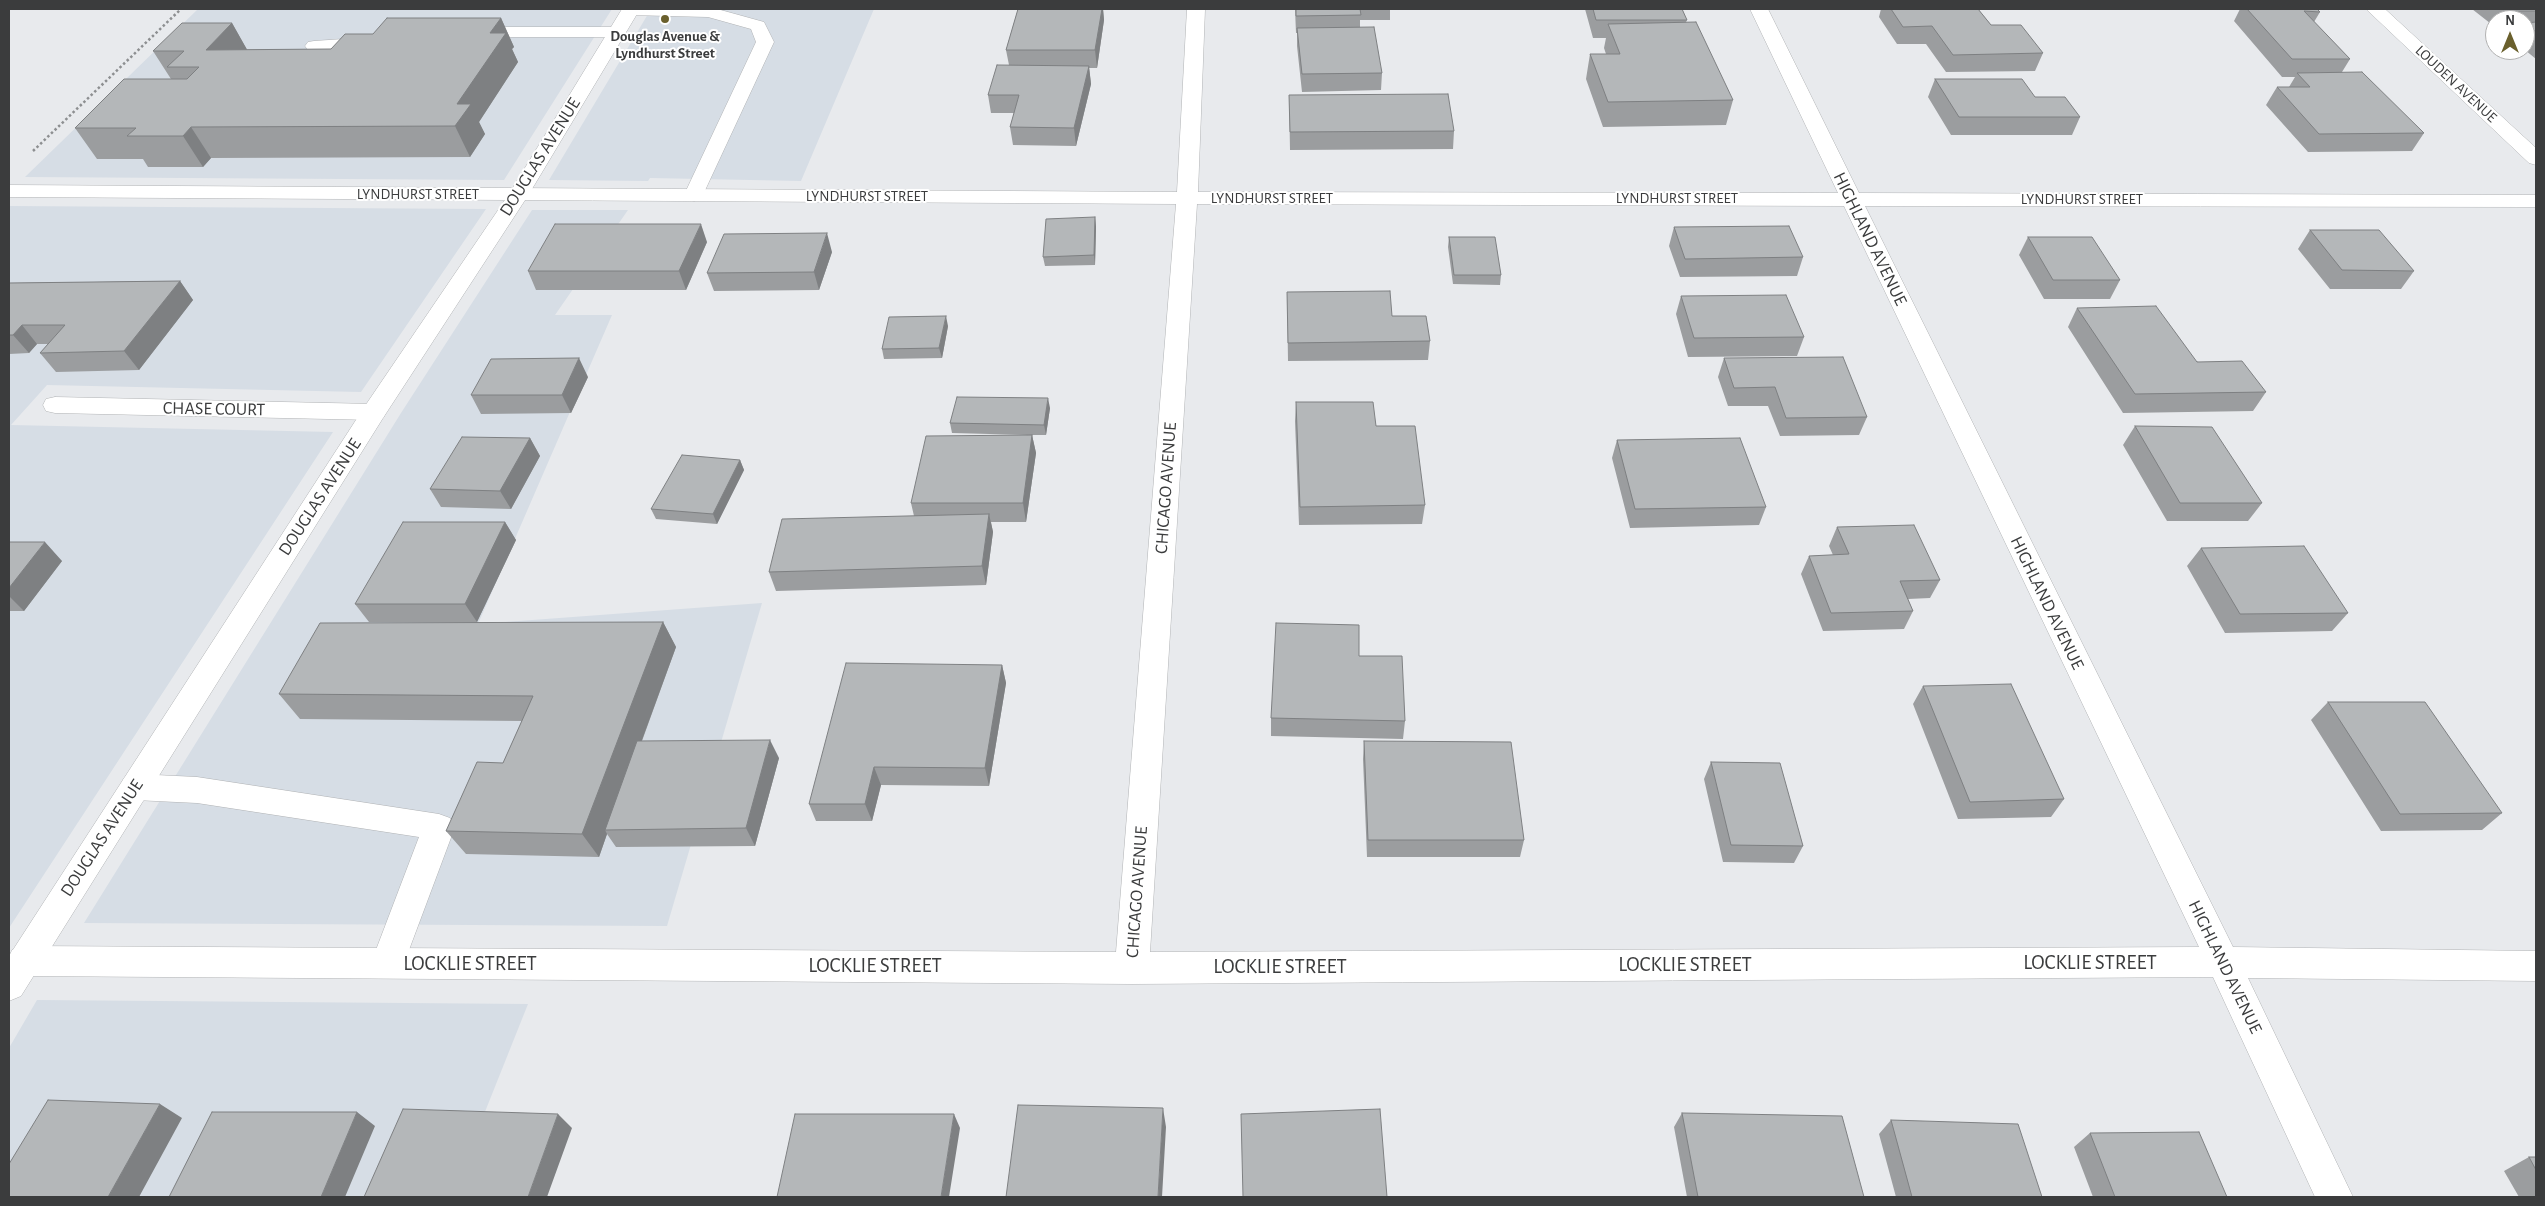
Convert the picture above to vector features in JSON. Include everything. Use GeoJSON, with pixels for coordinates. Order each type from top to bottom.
{"type":"FeatureCollection","features":[{"type":"Feature","properties":{"kind":"street","name":"CHICAGO AVENUE"},"geometry":{"type":"LineString","coordinates":[[1132,968],[1187,198],[1196,9]]}},
{"type":"Feature","properties":{"kind":"street","name":"HIGHLAND AVENUE"},"geometry":{"type":"LineString","coordinates":[[1759,9],[2223,962],[2334,1197]]}},
{"type":"Feature","properties":{"kind":"street","name":"LOUDEN AVENUE"},"geometry":{"type":"LineString","coordinates":[[2375,9],[2536,159]]}},
{"type":"Feature","properties":{"kind":"street","name":"DOUGLAS AVENUE"},"geometry":{"type":"LineString","coordinates":[[16,973],[374,412],[519,194],[631,10]]}},
{"type":"Feature","properties":{"kind":"street"},"geometry":{"type":"LineString","coordinates":[[631,10],[709,12],[758,26],[765,42],[694,195]]}},
{"type":"Feature","properties":{"kind":"street"},"geometry":{"type":"LineString","coordinates":[[454,36],[504,32],[617,32]]}},
{"type":"Feature","properties":{"kind":"street"},"geometry":{"type":"LineString","coordinates":[[314,46],[394,40]]}},
{"type":"Feature","properties":{"kind":"street","name":"LYNDHURST STREET"},"geometry":{"type":"LineString","coordinates":[[9,191],[1187,198],[2536,201]]}},
{"type":"Feature","properties":{"kind":"street","name":"CHASE COURT"},"geometry":{"type":"LineString","coordinates":[[55,405],[374,412]]}},
{"type":"Feature","properties":{"kind":"street"},"geometry":{"type":"LineString","coordinates":[[135,787],[197,790],[438,827],[388,963]]}},
{"type":"Feature","properties":{"kind":"street","name":"LOCKLIE STREET"},"geometry":{"type":"LineString","coordinates":[[16,973],[388,963],[1132,968],[2223,962],[2536,966]]}},
{"type":"Feature","properties":{"kind":"path"},"geometry":{"type":"LineString","coordinates":[[31,153],[182,9]]}},
{"type":"Feature","properties":{"kind":"shaded area"},"geometry":{"type":"Polygon","coordinates":[[[198,9],[612,9],[504,180],[25,177],[198,9]]]}},
{"type":"Feature","properties":{"kind":"shaded area"},"geometry":{"type":"Polygon","coordinates":[[[651,9],[874,9],[801,181],[650,178],[648,181],[549,180],[651,9]]]}},
{"type":"Feature","properties":{"kind":"shaded area"},"geometry":{"type":"Polygon","coordinates":[[[9,206],[486,209],[361,392],[47,385],[11,425],[333,432],[9,928],[9,206]]]}},
{"type":"Feature","properties":{"kind":"shaded area"},"geometry":{"type":"Polygon","coordinates":[[[532,210],[628,210],[555,315],[612,315],[478,624],[762,603],[667,926],[84,923],[401,413],[532,210]]]}},
{"type":"Feature","properties":{"kind":"shaded area"},"geometry":{"type":"Polygon","coordinates":[[[37,1000],[528,1004],[451,1197],[9,1197],[9,1048],[37,1000]]]}},
{"type":"Feature","properties":{"kind":"building"},"geometry":{"type":"Polygon","coordinates":[[[1018,9],[1102,9],[1095,50],[1006,50],[1018,9]]]}},
{"type":"Feature","properties":{"kind":"building"},"geometry":{"type":"Polygon","coordinates":[[[1296,9],[1360,9],[1361,15],[1296,16],[1296,9]]]}},
{"type":"Feature","properties":{"kind":"building"},"geometry":{"type":"Polygon","coordinates":[[[1593,9],[1682,9],[1687,20],[1596,20],[1593,9]]]}},
{"type":"Feature","properties":{"kind":"building"},"geometry":{"type":"Polygon","coordinates":[[[1891,9],[1978,9],[1991,25],[2021,25],[2043,53],[1953,55],[1932,26],[1903,27],[1891,9]]]}},
{"type":"Feature","properties":{"kind":"building"},"geometry":{"type":"Polygon","coordinates":[[[2247,9],[2317,9],[2320,12],[2304,11],[2350,59],[2292,59],[2247,9]]]}},
{"type":"Feature","properties":{"kind":"building"},"geometry":{"type":"Polygon","coordinates":[[[2505,9],[2536,9],[2536,11],[2535,10],[2505,9]]]}},
{"type":"Feature","properties":{"kind":"building"},"geometry":{"type":"Polygon","coordinates":[[[387,18],[501,18],[490,33],[506,33],[457,104],[471,104],[455,126],[191,127],[183,136],[127,136],[136,128],[75,128],[124,79],[187,79],[199,67],[167,67],[184,51],[153,51],[182,23],[232,23],[206,50],[331,49],[345,34],[373,34],[387,18]]]}},
{"type":"Feature","properties":{"kind":"building"},"geometry":{"type":"Polygon","coordinates":[[[1696,22],[1733,100],[1608,102],[1590,54],[1620,54],[1608,24],[1696,22]]]}},
{"type":"Feature","properties":{"kind":"building"},"geometry":{"type":"Polygon","coordinates":[[[1374,27],[1382,73],[1302,74],[1297,28],[1374,27]]]}},
{"type":"Feature","properties":{"kind":"building"},"geometry":{"type":"Polygon","coordinates":[[[997,65],[1089,66],[1074,128],[1010,127],[1019,95],[988,95],[997,65]]]}},
{"type":"Feature","properties":{"kind":"building"},"geometry":{"type":"Polygon","coordinates":[[[2362,72],[2424,133],[2319,134],[2277,87],[2310,87],[2297,73],[2362,72]]]}},
{"type":"Feature","properties":{"kind":"building"},"geometry":{"type":"Polygon","coordinates":[[[1935,79],[2022,79],[2035,97],[2065,97],[2080,117],[1959,117],[1935,79]]]}},
{"type":"Feature","properties":{"kind":"building"},"geometry":{"type":"Polygon","coordinates":[[[1448,94],[1454,131],[1290,132],[1289,95],[1448,94]]]}},
{"type":"Feature","properties":{"kind":"building"},"geometry":{"type":"Polygon","coordinates":[[[1095,217],[1094,255],[1043,257],[1046,219],[1095,217]]]}},
{"type":"Feature","properties":{"kind":"building"},"geometry":{"type":"Polygon","coordinates":[[[555,224],[701,224],[679,271],[528,271],[555,224]]]}},
{"type":"Feature","properties":{"kind":"building"},"geometry":{"type":"Polygon","coordinates":[[[1789,226],[1803,257],[1685,259],[1674,227],[1789,226]]]}},
{"type":"Feature","properties":{"kind":"building"},"geometry":{"type":"Polygon","coordinates":[[[2310,230],[2379,230],[2414,271],[2342,270],[2310,230]]]}},
{"type":"Feature","properties":{"kind":"building"},"geometry":{"type":"Polygon","coordinates":[[[827,233],[814,272],[707,273],[724,234],[827,233]]]}},
{"type":"Feature","properties":{"kind":"building"},"geometry":{"type":"Polygon","coordinates":[[[1449,237],[1495,237],[1501,275],[1454,275],[1449,237]]]}},
{"type":"Feature","properties":{"kind":"building"},"geometry":{"type":"Polygon","coordinates":[[[2028,237],[2092,237],[2120,280],[2053,280],[2028,237]]]}},
{"type":"Feature","properties":{"kind":"building"},"geometry":{"type":"Polygon","coordinates":[[[180,281],[124,351],[40,353],[65,325],[22,325],[13,335],[9,335],[9,283],[180,281]]]}},
{"type":"Feature","properties":{"kind":"building"},"geometry":{"type":"Polygon","coordinates":[[[1390,291],[1392,316],[1426,316],[1430,341],[1288,343],[1287,292],[1390,291]]]}},
{"type":"Feature","properties":{"kind":"building"},"geometry":{"type":"Polygon","coordinates":[[[1786,295],[1804,337],[1694,338],[1681,296],[1786,295]]]}},
{"type":"Feature","properties":{"kind":"building"},"geometry":{"type":"Polygon","coordinates":[[[2156,306],[2197,362],[2242,361],[2266,392],[2135,394],[2077,308],[2156,306]]]}},
{"type":"Feature","properties":{"kind":"building"},"geometry":{"type":"Polygon","coordinates":[[[946,316],[939,348],[882,349],[889,317],[946,316]]]}},
{"type":"Feature","properties":{"kind":"building"},"geometry":{"type":"Polygon","coordinates":[[[1843,357],[1867,417],[1786,418],[1775,387],[1734,388],[1724,358],[1843,357]]]}},
{"type":"Feature","properties":{"kind":"building"},"geometry":{"type":"Polygon","coordinates":[[[579,358],[562,395],[471,395],[491,359],[579,358]]]}},
{"type":"Feature","properties":{"kind":"building"},"geometry":{"type":"Polygon","coordinates":[[[957,397],[1048,398],[1044,425],[950,423],[957,397]]]}},
{"type":"Feature","properties":{"kind":"building"},"geometry":{"type":"Polygon","coordinates":[[[1296,402],[1373,402],[1376,426],[1415,426],[1425,505],[1300,507],[1296,402]]]}},
{"type":"Feature","properties":{"kind":"building"},"geometry":{"type":"Polygon","coordinates":[[[2135,426],[2212,427],[2262,503],[2180,503],[2135,426]]]}},
{"type":"Feature","properties":{"kind":"building"},"geometry":{"type":"Polygon","coordinates":[[[1032,435],[1023,503],[911,503],[926,436],[1032,435]]]}},
{"type":"Feature","properties":{"kind":"building"},"geometry":{"type":"Polygon","coordinates":[[[462,437],[530,438],[500,491],[430,489],[462,437]]]}},
{"type":"Feature","properties":{"kind":"building"},"geometry":{"type":"Polygon","coordinates":[[[1740,438],[1766,507],[1635,509],[1617,440],[1740,438]]]}},
{"type":"Feature","properties":{"kind":"building"},"geometry":{"type":"Polygon","coordinates":[[[682,455],[740,460],[713,514],[651,509],[682,455]]]}},
{"type":"Feature","properties":{"kind":"building"},"geometry":{"type":"Polygon","coordinates":[[[989,514],[982,566],[769,572],[782,519],[989,514]]]}},
{"type":"Feature","properties":{"kind":"building"},"geometry":{"type":"Polygon","coordinates":[[[403,522],[505,522],[465,604],[355,604],[403,522]]]}},
{"type":"Feature","properties":{"kind":"building"},"geometry":{"type":"Polygon","coordinates":[[[1914,525],[1940,580],[1900,581],[1913,611],[1831,613],[1809,556],[1849,554],[1837,527],[1914,525]]]}},
{"type":"Feature","properties":{"kind":"building"},"geometry":{"type":"Polygon","coordinates":[[[9,542],[45,542],[9,588],[9,542]]]}},
{"type":"Feature","properties":{"kind":"building"},"geometry":{"type":"Polygon","coordinates":[[[2304,546],[2348,613],[2240,614],[2201,548],[2304,546]]]}},
{"type":"Feature","properties":{"kind":"building"},"geometry":{"type":"Polygon","coordinates":[[[663,622],[582,834],[446,831],[477,762],[503,763],[533,696],[279,694],[320,623],[663,622]]]}},
{"type":"Feature","properties":{"kind":"building"},"geometry":{"type":"Polygon","coordinates":[[[1276,623],[1359,625],[1359,656],[1402,656],[1405,721],[1271,718],[1276,623]]]}},
{"type":"Feature","properties":{"kind":"building"},"geometry":{"type":"Polygon","coordinates":[[[846,663],[1002,665],[985,768],[874,767],[865,804],[809,804],[846,663]]]}},
{"type":"Feature","properties":{"kind":"building"},"geometry":{"type":"Polygon","coordinates":[[[2011,684],[2064,799],[1970,802],[1923,686],[2011,684]]]}},
{"type":"Feature","properties":{"kind":"building"},"geometry":{"type":"Polygon","coordinates":[[[2328,702],[2425,702],[2502,813],[2400,814],[2328,702]]]}},
{"type":"Feature","properties":{"kind":"building"},"geometry":{"type":"Polygon","coordinates":[[[770,740],[746,828],[605,830],[637,741],[770,740]]]}},
{"type":"Feature","properties":{"kind":"building"},"geometry":{"type":"Polygon","coordinates":[[[1364,741],[1511,742],[1524,840],[1368,840],[1364,741]]]}},
{"type":"Feature","properties":{"kind":"building"},"geometry":{"type":"Polygon","coordinates":[[[1711,762],[1780,763],[1803,846],[1731,845],[1711,762]]]}},
{"type":"Feature","properties":{"kind":"building"},"geometry":{"type":"Polygon","coordinates":[[[48,1100],[160,1104],[108,1197],[9,1197],[9,1164],[48,1100]]]}},
{"type":"Feature","properties":{"kind":"building"},"geometry":{"type":"Polygon","coordinates":[[[1018,1105],[1163,1108],[1158,1197],[1006,1197],[1018,1105]]]}},
{"type":"Feature","properties":{"kind":"building"},"geometry":{"type":"Polygon","coordinates":[[[403,1109],[558,1114],[528,1197],[364,1197],[403,1109]]]}},
{"type":"Feature","properties":{"kind":"building"},"geometry":{"type":"Polygon","coordinates":[[[1380,1109],[1387,1197],[1243,1197],[1241,1114],[1380,1109]]]}},
{"type":"Feature","properties":{"kind":"building"},"geometry":{"type":"Polygon","coordinates":[[[212,1112],[357,1112],[321,1197],[169,1197],[212,1112]]]}},
{"type":"Feature","properties":{"kind":"building"},"geometry":{"type":"Polygon","coordinates":[[[1682,1113],[1842,1116],[1864,1197],[1698,1197],[1682,1113]]]}},
{"type":"Feature","properties":{"kind":"building"},"geometry":{"type":"Polygon","coordinates":[[[795,1114],[954,1114],[941,1197],[777,1197],[795,1114]]]}},
{"type":"Feature","properties":{"kind":"building"},"geometry":{"type":"Polygon","coordinates":[[[1891,1120],[2018,1124],[2042,1197],[1912,1197],[1891,1120]]]}},
{"type":"Feature","properties":{"kind":"building"},"geometry":{"type":"Polygon","coordinates":[[[2199,1132],[2227,1197],[2115,1197],[2090,1133],[2199,1132]]]}},
{"type":"Feature","properties":{"kind":"building"},"geometry":{"type":"Polygon","coordinates":[[[2529,1157],[2536,1157],[2536,1170],[2529,1157]]]}},
{"type":"Feature","properties":{"kind":"place","name":"Douglas Avenue & Lyndhurst Street"},"geometry":{"type":"Point","coordinates":[665,19]}}]}
